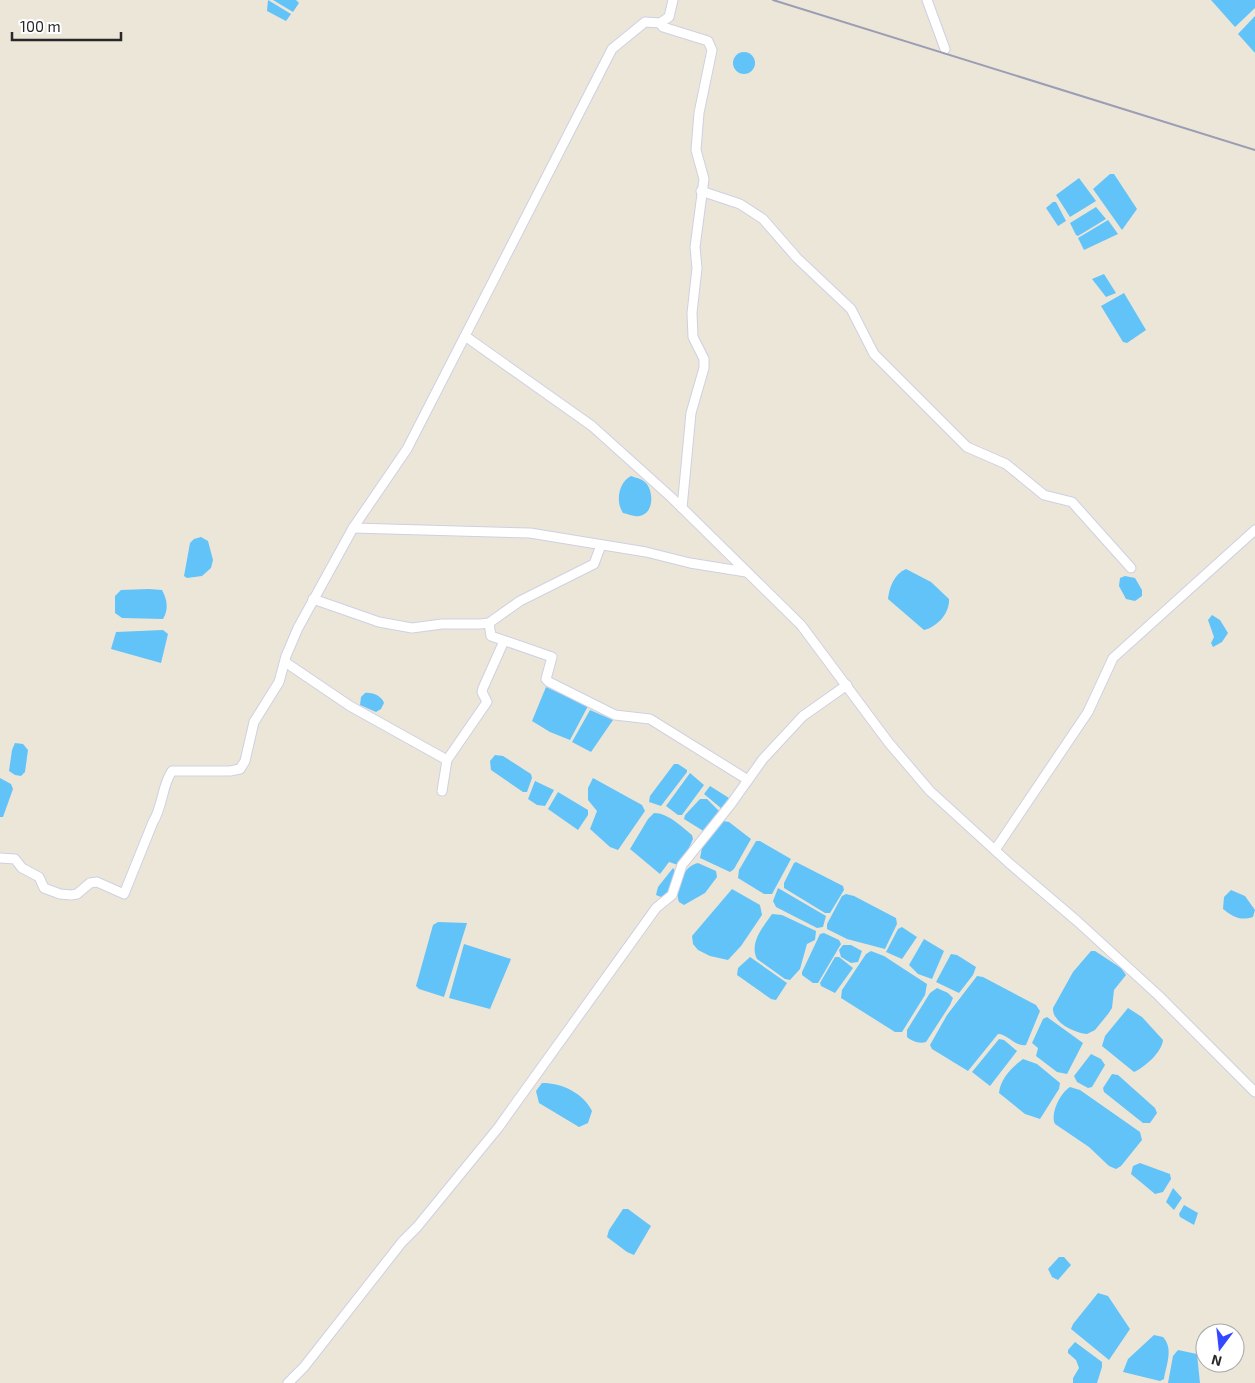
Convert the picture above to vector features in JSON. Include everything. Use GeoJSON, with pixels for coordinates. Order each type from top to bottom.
{"type":"FeatureCollection","features":[{"type":"Feature","properties":{"kind":"street"},"geometry":{"type":"LineString","coordinates":[[0,858],[15,859],[22,868],[40,878],[44,888],[60,894],[77,894],[90,883],[97,882],[124,894],[151,827],[160,812],[168,776],[172,770],[230,771],[240,769],[245,761],[254,722],[279,682],[298,628],[353,528],[407,449],[612,49],[645,22],[660,23],[669,17],[673,0]]}},
{"type":"Feature","properties":{"kind":"street"},"geometry":{"type":"LineString","coordinates":[[928,0],[945,49]]}},
{"type":"Feature","properties":{"kind":"street"},"geometry":{"type":"LineString","coordinates":[[660,23],[663,27],[711,43],[712,50],[698,113],[696,150],[704,180],[701,190],[695,247],[697,268],[692,313],[693,337],[704,359],[704,368],[691,412],[682,508]]}},
{"type":"Feature","properties":{"kind":"street"},"geometry":{"type":"LineString","coordinates":[[701,190],[740,204],[763,219],[797,258],[851,309],[874,354],[967,447],[1006,464],[1044,495],[1072,502],[1131,568]]}},
{"type":"Feature","properties":{"kind":"street"},"geometry":{"type":"LineString","coordinates":[[465,336],[592,426],[682,508],[801,625],[889,743],[930,791],[995,850],[1078,920],[1255,1092]]}},
{"type":"Feature","properties":{"kind":"street"},"geometry":{"type":"LineString","coordinates":[[353,528],[530,533],[746,572]]}},
{"type":"Feature","properties":{"kind":"street"},"geometry":{"type":"LineString","coordinates":[[995,850],[1088,712],[1114,658],[1255,530]]}},
{"type":"Feature","properties":{"kind":"street"},"geometry":{"type":"LineString","coordinates":[[313,599],[379,622],[412,628],[442,624],[489,623],[520,600],[594,564],[601,545]]}},
{"type":"Feature","properties":{"kind":"street"},"geometry":{"type":"LineString","coordinates":[[489,623],[491,636],[552,657],[546,678],[549,682],[615,715],[650,719],[748,780]]}},
{"type":"Feature","properties":{"kind":"street"},"geometry":{"type":"LineString","coordinates":[[442,791],[447,760],[487,702],[482,692],[483,688],[504,641]]}},
{"type":"Feature","properties":{"kind":"street"},"geometry":{"type":"LineString","coordinates":[[285,662],[350,706],[447,760]]}},
{"type":"Feature","properties":{"kind":"street"},"geometry":{"type":"LineString","coordinates":[[288,1383],[304,1367],[402,1242],[417,1227],[498,1128],[656,908],[672,895],[682,865],[763,759],[803,716],[847,685]]}},
{"type":"Feature","properties":{"kind":"water"},"geometry":{"type":"Polygon","coordinates":[[[268,0],[291,14],[286,21],[267,11],[268,0]]]}},
{"type":"Feature","properties":{"kind":"water"},"geometry":{"type":"Polygon","coordinates":[[[273,0],[296,0],[299,3],[293,12],[273,0]]]}},
{"type":"Feature","properties":{"kind":"water"},"geometry":{"type":"Polygon","coordinates":[[[1211,0],[1255,0],[1255,8],[1235,27],[1211,0]]]}},
{"type":"Feature","properties":{"kind":"water"},"geometry":{"type":"Polygon","coordinates":[[[1255,16],[1255,53],[1238,34],[1255,16]]]}},
{"type":"Feature","properties":{"kind":"water"},"geometry":{"type":"Polygon","coordinates":[[[744,52],[752,55],[755,63],[752,71],[744,74],[736,71],[733,63],[736,55],[744,52]]]}},
{"type":"Feature","properties":{"kind":"water"},"geometry":{"type":"Polygon","coordinates":[[[1110,174],[1114,174],[1137,209],[1122,230],[1093,189],[1110,174]]]}},
{"type":"Feature","properties":{"kind":"water"},"geometry":{"type":"Polygon","coordinates":[[[1079,178],[1096,201],[1070,217],[1056,195],[1079,178]]]}},
{"type":"Feature","properties":{"kind":"water"},"geometry":{"type":"Polygon","coordinates":[[[1053,202],[1056,202],[1066,221],[1058,226],[1046,208],[1053,202]]]}},
{"type":"Feature","properties":{"kind":"water"},"geometry":{"type":"Polygon","coordinates":[[[1096,207],[1106,219],[1078,236],[1076,235],[1070,223],[1096,207]]]}},
{"type":"Feature","properties":{"kind":"water"},"geometry":{"type":"Polygon","coordinates":[[[1108,220],[1118,234],[1084,250],[1078,238],[1108,220]]]}},
{"type":"Feature","properties":{"kind":"water"},"geometry":{"type":"Polygon","coordinates":[[[1104,274],[1116,293],[1106,297],[1092,279],[1104,274]]]}},
{"type":"Feature","properties":{"kind":"water"},"geometry":{"type":"Polygon","coordinates":[[[1124,293],[1146,330],[1127,343],[1123,342],[1101,306],[1124,293]]]}},
{"type":"Feature","properties":{"kind":"water"},"geometry":{"type":"Polygon","coordinates":[[[631,476],[644,482],[649,487],[651,497],[648,511],[639,516],[623,513],[619,503],[621,487],[631,476]]]}},
{"type":"Feature","properties":{"kind":"water"},"geometry":{"type":"Polygon","coordinates":[[[201,537],[208,541],[213,560],[211,568],[202,576],[187,578],[184,576],[190,543],[194,539],[201,537]]]}},
{"type":"Feature","properties":{"kind":"water"},"geometry":{"type":"Polygon","coordinates":[[[906,569],[931,582],[949,599],[949,604],[942,619],[934,626],[924,630],[888,599],[893,582],[898,574],[906,569]]]}},
{"type":"Feature","properties":{"kind":"water"},"geometry":{"type":"Polygon","coordinates":[[[1125,576],[1135,578],[1142,590],[1142,596],[1135,601],[1126,599],[1119,586],[1120,578],[1125,576]]]}},
{"type":"Feature","properties":{"kind":"water"},"geometry":{"type":"Polygon","coordinates":[[[121,590],[162,590],[164,593],[167,608],[163,619],[122,618],[115,613],[115,596],[121,590]]]}},
{"type":"Feature","properties":{"kind":"water"},"geometry":{"type":"Polygon","coordinates":[[[1212,615],[1220,620],[1228,633],[1222,642],[1213,647],[1211,643],[1214,637],[1208,620],[1212,615]]]}},
{"type":"Feature","properties":{"kind":"water"},"geometry":{"type":"Polygon","coordinates":[[[163,630],[168,634],[161,663],[111,649],[116,632],[163,630]]]}},
{"type":"Feature","properties":{"kind":"water"},"geometry":{"type":"Polygon","coordinates":[[[546,687],[588,706],[570,740],[550,732],[532,721],[546,687]]]}},
{"type":"Feature","properties":{"kind":"water"},"geometry":{"type":"Polygon","coordinates":[[[365,693],[374,694],[381,698],[384,703],[381,709],[376,712],[360,705],[361,697],[365,693]]]}},
{"type":"Feature","properties":{"kind":"water"},"geometry":{"type":"Polygon","coordinates":[[[590,710],[613,720],[591,752],[572,742],[590,710]]]}},
{"type":"Feature","properties":{"kind":"water"},"geometry":{"type":"Polygon","coordinates":[[[15,743],[23,744],[28,750],[25,772],[21,776],[9,771],[15,743]]]}},
{"type":"Feature","properties":{"kind":"water"},"geometry":{"type":"Polygon","coordinates":[[[495,755],[503,756],[531,774],[532,778],[527,792],[523,792],[491,770],[490,761],[495,755]]]}},
{"type":"Feature","properties":{"kind":"water"},"geometry":{"type":"Polygon","coordinates":[[[674,764],[678,764],[687,772],[661,806],[649,802],[650,796],[674,764]]]}},
{"type":"Feature","properties":{"kind":"water"},"geometry":{"type":"Polygon","coordinates":[[[690,773],[704,785],[682,815],[678,815],[666,806],[690,773]]]}},
{"type":"Feature","properties":{"kind":"water"},"geometry":{"type":"Polygon","coordinates":[[[0,778],[11,784],[13,789],[3,817],[0,817],[0,778]]]}},
{"type":"Feature","properties":{"kind":"water"},"geometry":{"type":"Polygon","coordinates":[[[593,778],[642,805],[645,811],[618,850],[610,847],[590,829],[597,811],[588,800],[588,788],[593,778]]]}},
{"type":"Feature","properties":{"kind":"water"},"geometry":{"type":"Polygon","coordinates":[[[535,781],[554,790],[545,806],[537,805],[528,799],[535,781]]]}},
{"type":"Feature","properties":{"kind":"water"},"geometry":{"type":"Polygon","coordinates":[[[710,786],[729,798],[722,809],[704,794],[710,786]]]}},
{"type":"Feature","properties":{"kind":"water"},"geometry":{"type":"Polygon","coordinates":[[[558,792],[588,810],[588,815],[578,830],[548,809],[558,792]]]}},
{"type":"Feature","properties":{"kind":"water"},"geometry":{"type":"Polygon","coordinates":[[[700,799],[707,799],[720,812],[705,832],[684,819],[685,815],[700,799]]]}},
{"type":"Feature","properties":{"kind":"water"},"geometry":{"type":"Polygon","coordinates":[[[654,813],[664,815],[674,821],[692,835],[693,839],[683,861],[678,865],[669,862],[660,874],[630,849],[648,819],[654,813]]]}},
{"type":"Feature","properties":{"kind":"water"},"geometry":{"type":"Polygon","coordinates":[[[723,821],[729,822],[751,839],[734,869],[730,872],[700,858],[702,848],[723,821]]]}},
{"type":"Feature","properties":{"kind":"water"},"geometry":{"type":"Polygon","coordinates":[[[756,841],[760,841],[791,859],[772,894],[764,894],[738,878],[739,870],[756,841]]]}},
{"type":"Feature","properties":{"kind":"water"},"geometry":{"type":"Polygon","coordinates":[[[796,862],[843,886],[844,890],[830,913],[825,913],[784,888],[784,883],[796,862]]]}},
{"type":"Feature","properties":{"kind":"water"},"geometry":{"type":"Polygon","coordinates":[[[698,863],[716,871],[717,877],[705,893],[684,905],[679,902],[678,897],[681,879],[688,869],[698,863]]]}},
{"type":"Feature","properties":{"kind":"water"},"geometry":{"type":"Polygon","coordinates":[[[673,868],[676,872],[671,890],[661,897],[656,895],[658,887],[673,868]]]}},
{"type":"Feature","properties":{"kind":"water"},"geometry":{"type":"Polygon","coordinates":[[[778,888],[826,916],[823,927],[817,928],[776,907],[773,901],[778,888]]]}},
{"type":"Feature","properties":{"kind":"water"},"geometry":{"type":"Polygon","coordinates":[[[732,889],[760,905],[762,915],[741,946],[728,960],[710,956],[698,950],[693,944],[692,936],[732,889]]]}},
{"type":"Feature","properties":{"kind":"water"},"geometry":{"type":"Polygon","coordinates":[[[1231,890],[1245,896],[1255,910],[1253,917],[1244,919],[1230,914],[1223,909],[1224,897],[1231,890]]]}},
{"type":"Feature","properties":{"kind":"water"},"geometry":{"type":"Polygon","coordinates":[[[846,894],[854,896],[896,918],[897,924],[885,949],[847,939],[827,929],[827,924],[842,896],[846,894]]]}},
{"type":"Feature","properties":{"kind":"water"},"geometry":{"type":"Polygon","coordinates":[[[772,914],[782,915],[816,931],[815,940],[807,944],[800,969],[790,980],[785,979],[757,959],[755,953],[758,935],[772,914]]]}},
{"type":"Feature","properties":{"kind":"water"},"geometry":{"type":"Polygon","coordinates":[[[438,922],[467,923],[444,997],[419,989],[416,986],[433,925],[438,922]]]}},
{"type":"Feature","properties":{"kind":"water"},"geometry":{"type":"Polygon","coordinates":[[[902,927],[917,937],[902,959],[886,952],[898,929],[902,927]]]}},
{"type":"Feature","properties":{"kind":"water"},"geometry":{"type":"Polygon","coordinates":[[[824,933],[839,940],[841,944],[818,983],[813,983],[802,975],[802,972],[820,934],[824,933]]]}},
{"type":"Feature","properties":{"kind":"water"},"geometry":{"type":"Polygon","coordinates":[[[924,939],[944,951],[932,979],[918,974],[909,965],[924,939]]]}},
{"type":"Feature","properties":{"kind":"water"},"geometry":{"type":"Polygon","coordinates":[[[464,944],[511,959],[490,1009],[449,998],[464,944]]]}},
{"type":"Feature","properties":{"kind":"water"},"geometry":{"type":"Polygon","coordinates":[[[843,945],[851,945],[862,951],[858,962],[851,963],[841,957],[839,950],[843,945]]]}},
{"type":"Feature","properties":{"kind":"water"},"geometry":{"type":"Polygon","coordinates":[[[871,951],[884,956],[927,984],[925,995],[902,1032],[895,1032],[841,998],[842,990],[866,954],[871,951]]]}},
{"type":"Feature","properties":{"kind":"water"},"geometry":{"type":"Polygon","coordinates":[[[1091,951],[1095,951],[1121,968],[1126,975],[1114,990],[1112,1008],[1095,1030],[1087,1034],[1065,1026],[1056,1018],[1053,1008],[1073,972],[1091,951]]]}},
{"type":"Feature","properties":{"kind":"water"},"geometry":{"type":"Polygon","coordinates":[[[951,954],[957,955],[976,967],[973,975],[959,993],[936,982],[951,954]]]}},
{"type":"Feature","properties":{"kind":"water"},"geometry":{"type":"Polygon","coordinates":[[[750,957],[787,983],[776,1000],[771,999],[737,975],[738,968],[750,957]]]}},
{"type":"Feature","properties":{"kind":"water"},"geometry":{"type":"Polygon","coordinates":[[[835,957],[839,957],[853,968],[835,993],[821,986],[820,983],[835,957]]]}},
{"type":"Feature","properties":{"kind":"water"},"geometry":{"type":"Polygon","coordinates":[[[977,976],[983,977],[1036,1005],[1040,1011],[1026,1045],[1018,1044],[998,1034],[968,1071],[932,1049],[930,1045],[947,1015],[977,976]]]}},
{"type":"Feature","properties":{"kind":"water"},"geometry":{"type":"Polygon","coordinates":[[[937,988],[948,993],[953,998],[950,1005],[926,1042],[913,1041],[907,1037],[907,1030],[930,993],[937,988]]]}},
{"type":"Feature","properties":{"kind":"water"},"geometry":{"type":"Polygon","coordinates":[[[1128,1008],[1142,1017],[1163,1040],[1160,1049],[1152,1059],[1134,1072],[1102,1046],[1105,1036],[1128,1008]]]}},
{"type":"Feature","properties":{"kind":"water"},"geometry":{"type":"Polygon","coordinates":[[[1047,1017],[1083,1043],[1067,1074],[1057,1072],[1036,1056],[1038,1048],[1032,1043],[1043,1019],[1047,1017]]]}},
{"type":"Feature","properties":{"kind":"water"},"geometry":{"type":"Polygon","coordinates":[[[999,1039],[1004,1040],[1017,1051],[990,1086],[972,1072],[999,1039]]]}},
{"type":"Feature","properties":{"kind":"water"},"geometry":{"type":"Polygon","coordinates":[[[1091,1054],[1101,1059],[1105,1065],[1092,1087],[1088,1088],[1077,1082],[1074,1076],[1091,1054]]]}},
{"type":"Feature","properties":{"kind":"water"},"geometry":{"type":"Polygon","coordinates":[[[1023,1059],[1037,1064],[1060,1083],[1059,1089],[1040,1119],[1025,1114],[999,1093],[1007,1074],[1023,1059]]]}},
{"type":"Feature","properties":{"kind":"water"},"geometry":{"type":"Polygon","coordinates":[[[1112,1074],[1118,1075],[1155,1108],[1157,1113],[1150,1123],[1143,1123],[1104,1092],[1103,1088],[1112,1074]]]}},
{"type":"Feature","properties":{"kind":"water"},"geometry":{"type":"Polygon","coordinates":[[[542,1083],[564,1087],[583,1099],[592,1111],[588,1123],[579,1127],[539,1103],[536,1091],[542,1083]]]}},
{"type":"Feature","properties":{"kind":"water"},"geometry":{"type":"Polygon","coordinates":[[[1070,1087],[1080,1090],[1140,1132],[1142,1140],[1121,1166],[1116,1169],[1109,1166],[1089,1147],[1055,1124],[1054,1115],[1057,1104],[1070,1087]]]}},
{"type":"Feature","properties":{"kind":"water"},"geometry":{"type":"Polygon","coordinates":[[[1140,1163],[1170,1174],[1171,1179],[1163,1192],[1155,1194],[1131,1174],[1133,1166],[1140,1163]]]}},
{"type":"Feature","properties":{"kind":"water"},"geometry":{"type":"Polygon","coordinates":[[[1173,1188],[1182,1198],[1174,1210],[1166,1202],[1173,1188]]]}},
{"type":"Feature","properties":{"kind":"water"},"geometry":{"type":"Polygon","coordinates":[[[1184,1205],[1198,1213],[1194,1225],[1180,1217],[1179,1214],[1184,1205]]]}},
{"type":"Feature","properties":{"kind":"water"},"geometry":{"type":"Polygon","coordinates":[[[623,1209],[628,1209],[651,1226],[634,1255],[607,1237],[609,1230],[623,1209]]]}},
{"type":"Feature","properties":{"kind":"water"},"geometry":{"type":"Polygon","coordinates":[[[1059,1257],[1064,1257],[1071,1265],[1058,1280],[1052,1277],[1048,1269],[1059,1257]]]}},
{"type":"Feature","properties":{"kind":"water"},"geometry":{"type":"Polygon","coordinates":[[[1098,1293],[1108,1296],[1130,1329],[1109,1360],[1071,1329],[1098,1293]]]}},
{"type":"Feature","properties":{"kind":"water"},"geometry":{"type":"Polygon","coordinates":[[[1154,1335],[1163,1337],[1168,1347],[1169,1352],[1164,1379],[1160,1381],[1123,1372],[1128,1359],[1154,1335]]]}},
{"type":"Feature","properties":{"kind":"water"},"geometry":{"type":"Polygon","coordinates":[[[1075,1342],[1102,1362],[1097,1383],[1073,1383],[1073,1378],[1079,1368],[1076,1360],[1068,1353],[1068,1350],[1075,1342]]]}},
{"type":"Feature","properties":{"kind":"water"},"geometry":{"type":"Polygon","coordinates":[[[1178,1350],[1195,1354],[1195,1373],[1199,1373],[1200,1383],[1168,1383],[1173,1356],[1178,1350]]]}},
{"type":"Feature","properties":{"kind":"railway"},"geometry":{"type":"LineString","coordinates":[[773,0],[1255,150]]}}]}
